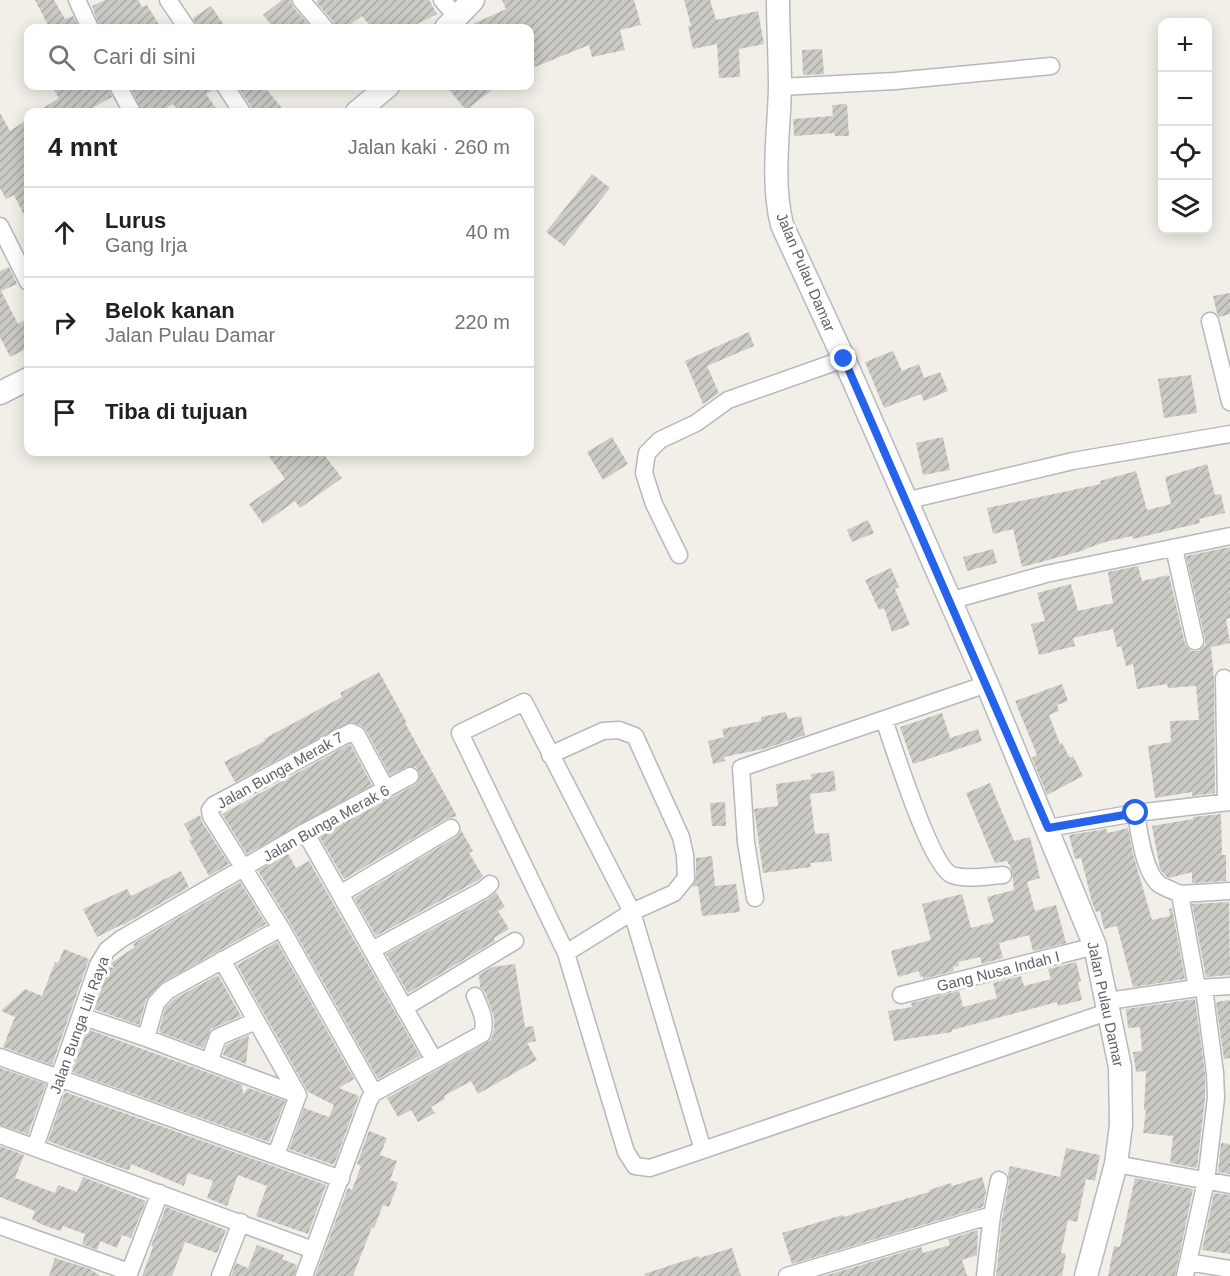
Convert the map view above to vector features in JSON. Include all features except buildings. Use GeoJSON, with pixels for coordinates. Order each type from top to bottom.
{"type":"FeatureCollection","features":[{"type":"Feature","properties":{"kind":"street"},"geometry":{"type":"LineString","coordinates":[[77,0],[88,24]]}},
{"type":"Feature","properties":{"kind":"street"},"geometry":{"type":"LineString","coordinates":[[168,0],[184,24]]}},
{"type":"Feature","properties":{"kind":"street"},"geometry":{"type":"LineString","coordinates":[[301,0],[322,24]]}},
{"type":"Feature","properties":{"kind":"street"},"geometry":{"type":"LineString","coordinates":[[442,0],[452,23],[473,0]]}},
{"type":"Feature","properties":{"kind":"street","name":"Jalan Pulau Damar"},"geometry":{"type":"LineString","coordinates":[[778,0],[780,87],[776,186],[778,206],[788,238],[844,359],[987,684],[1095,946],[1120,1067],[1122,1098],[1116,1164],[1086,1276]]}},
{"type":"Feature","properties":{"kind":"street"},"geometry":{"type":"LineString","coordinates":[[780,87],[895,81],[1051,66]]}},
{"type":"Feature","properties":{"kind":"street"},"geometry":{"type":"LineString","coordinates":[[120,90],[130,108]]}},
{"type":"Feature","properties":{"kind":"street"},"geometry":{"type":"LineString","coordinates":[[228,90],[239,108]]}},
{"type":"Feature","properties":{"kind":"street"},"geometry":{"type":"LineString","coordinates":[[361,108],[378,90]]}},
{"type":"Feature","properties":{"kind":"street"},"geometry":{"type":"LineString","coordinates":[[0,226],[24,274]]}},
{"type":"Feature","properties":{"kind":"street"},"geometry":{"type":"LineString","coordinates":[[1210,321],[1230,402]]}},
{"type":"Feature","properties":{"kind":"street"},"geometry":{"type":"LineString","coordinates":[[679,555],[654,504],[644,473],[646,453],[660,440],[696,423],[728,400],[844,359]]}},
{"type":"Feature","properties":{"kind":"street"},"geometry":{"type":"LineString","coordinates":[[0,393],[24,381]]}},
{"type":"Feature","properties":{"kind":"street"},"geometry":{"type":"LineString","coordinates":[[905,501],[1073,461],[1230,434]]}},
{"type":"Feature","properties":{"kind":"street"},"geometry":{"type":"LineString","coordinates":[[949,601],[1046,574],[1230,536]]}},
{"type":"Feature","properties":{"kind":"street"},"geometry":{"type":"LineString","coordinates":[[1174,548],[1195,641]]}},
{"type":"Feature","properties":{"kind":"street"},"geometry":{"type":"LineString","coordinates":[[1048,828],[1136,813],[1228,802],[1224,678]]}},
{"type":"Feature","properties":{"kind":"street"},"geometry":{"type":"LineString","coordinates":[[755,898],[747,854],[741,768],[987,684]]}},
{"type":"Feature","properties":{"kind":"street"},"geometry":{"type":"LineString","coordinates":[[704,1150],[632,912],[524,702],[460,733],[566,953],[626,1152],[635,1166],[650,1168],[704,1150],[1109,1006],[1200,988],[1230,986]]}},
{"type":"Feature","properties":{"kind":"street"},"geometry":{"type":"LineString","coordinates":[[884,720],[924,831],[943,868],[952,875],[972,877],[1003,875]]}},
{"type":"Feature","properties":{"kind":"street"},"geometry":{"type":"LineString","coordinates":[[550,755],[603,731],[619,730],[635,736],[681,837],[685,855],[686,878],[674,892],[632,912],[566,953]]}},
{"type":"Feature","properties":{"kind":"street","name":"Jalan Bunga Merak 7"},"geometry":{"type":"LineString","coordinates":[[243,869],[211,816],[210,810],[214,806],[351,732],[357,735],[386,789]]}},
{"type":"Feature","properties":{"kind":"street","name":"Jalan Bunga Merak 6"},"geometry":{"type":"LineString","coordinates":[[243,869],[305,832],[410,777]]}},
{"type":"Feature","properties":{"kind":"street"},"geometry":{"type":"LineString","coordinates":[[1136,813],[1142,848],[1153,877],[1161,885],[1180,894],[1230,891]]}},
{"type":"Feature","properties":{"kind":"street"},"geometry":{"type":"LineString","coordinates":[[340,894],[451,828]]}},
{"type":"Feature","properties":{"kind":"street"},"geometry":{"type":"LineString","coordinates":[[305,832],[434,1060]]}},
{"type":"Feature","properties":{"kind":"street"},"geometry":{"type":"LineString","coordinates":[[243,869],[281,928],[374,1093]]}},
{"type":"Feature","properties":{"kind":"street","name":"Jalan Bunga Lili Raya"},"geometry":{"type":"LineString","coordinates":[[35,1147],[98,965],[106,950],[121,939],[243,869]]}},
{"type":"Feature","properties":{"kind":"street"},"geometry":{"type":"LineString","coordinates":[[372,950],[483,890],[490,884]]}},
{"type":"Feature","properties":{"kind":"street"},"geometry":{"type":"LineString","coordinates":[[1180,894],[1200,988],[1216,1085],[1206,1181],[1187,1269],[1230,1269]]}},
{"type":"Feature","properties":{"kind":"street"},"geometry":{"type":"LineString","coordinates":[[146,1038],[153,1010],[159,998],[167,991],[281,928]]}},
{"type":"Feature","properties":{"kind":"street"},"geometry":{"type":"LineString","coordinates":[[405,1008],[515,941]]}},
{"type":"Feature","properties":{"kind":"street","name":"Gang Nusa Indah I"},"geometry":{"type":"LineString","coordinates":[[901,995],[1095,946]]}},
{"type":"Feature","properties":{"kind":"street"},"geometry":{"type":"LineString","coordinates":[[222,960],[298,1095],[276,1155]]}},
{"type":"Feature","properties":{"kind":"street"},"geometry":{"type":"LineString","coordinates":[[304,1276],[365,1110],[374,1093],[482,1034],[485,1026],[483,1015],[475,996]]}},
{"type":"Feature","properties":{"kind":"street"},"geometry":{"type":"LineString","coordinates":[[81,1016],[298,1095]]}},
{"type":"Feature","properties":{"kind":"street"},"geometry":{"type":"LineString","coordinates":[[209,1062],[218,1037],[256,1021]]}},
{"type":"Feature","properties":{"kind":"street"},"geometry":{"type":"LineString","coordinates":[[0,1057],[341,1179]]}},
{"type":"Feature","properties":{"kind":"street"},"geometry":{"type":"LineString","coordinates":[[0,1135],[313,1250]]}},
{"type":"Feature","properties":{"kind":"street"},"geometry":{"type":"LineString","coordinates":[[1116,1164],[1230,1185]]}},
{"type":"Feature","properties":{"kind":"street"},"geometry":{"type":"LineString","coordinates":[[985,1276],[992,1215],[999,1180]]}},
{"type":"Feature","properties":{"kind":"street"},"geometry":{"type":"LineString","coordinates":[[0,1226],[128,1274],[160,1192]]}},
{"type":"Feature","properties":{"kind":"street"},"geometry":{"type":"LineString","coordinates":[[787,1276],[992,1215]]}},
{"type":"Feature","properties":{"kind":"street"},"geometry":{"type":"LineString","coordinates":[[220,1276],[241,1222]]}},
{"type":"Feature","properties":{"kind":"route"},"geometry":{"type":"LineString","coordinates":[[844,359],[1048,828],[1136,813]]}}]}
